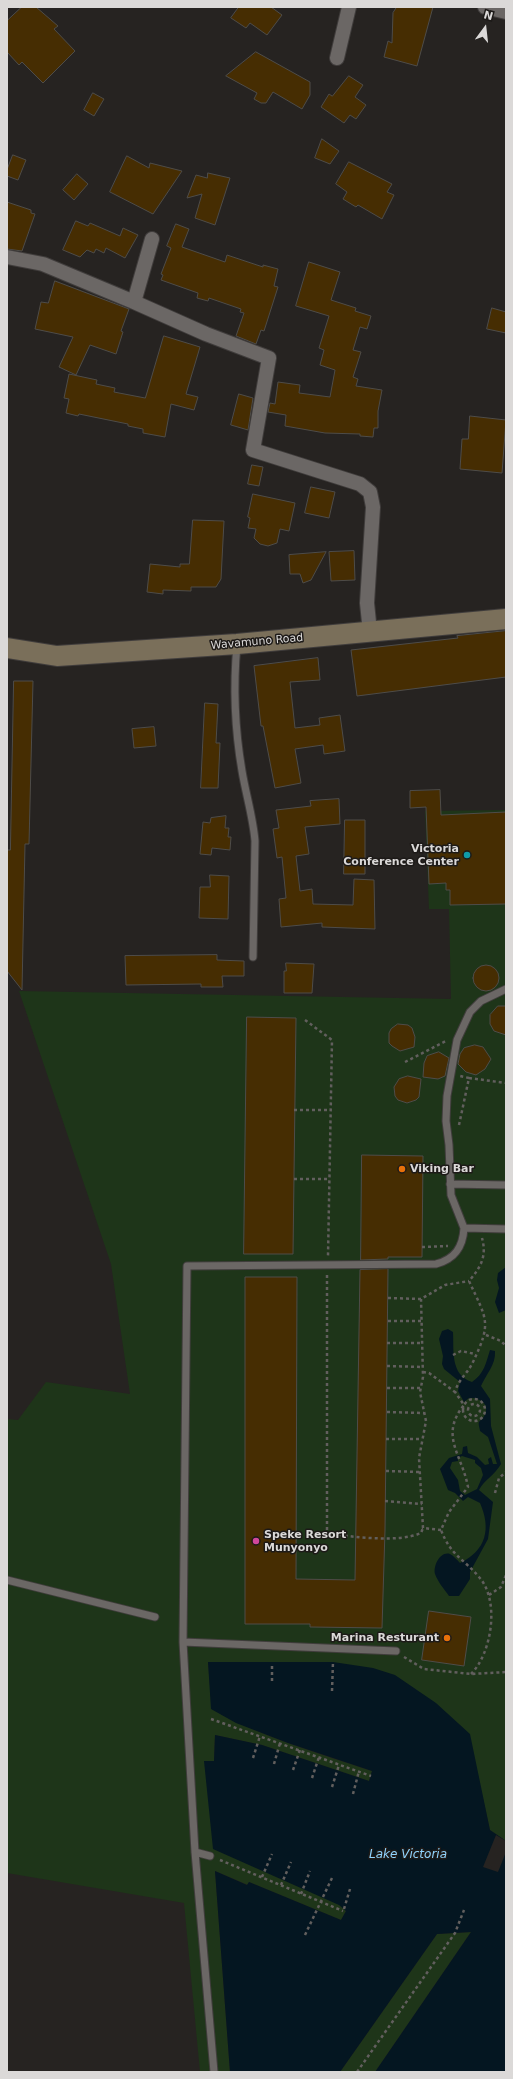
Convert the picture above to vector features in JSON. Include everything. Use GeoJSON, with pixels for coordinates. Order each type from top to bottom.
{"type":"FeatureCollection","features":[{"type":"Feature","properties":{"kind":"main road","name":"Wavamuno Road"},"geometry":{"type":"LineString","coordinates":[[7,648],[57,656],[237,644],[506,619]]}},
{"type":"Feature","properties":{"kind":"street"},"geometry":{"type":"LineString","coordinates":[[336,58],[349,7]]}},
{"type":"Feature","properties":{"kind":"street"},"geometry":{"type":"LineString","coordinates":[[485,7],[506,12]]}},
{"type":"Feature","properties":{"kind":"street"},"geometry":{"type":"LineString","coordinates":[[134,302],[152,238]]}},
{"type":"Feature","properties":{"kind":"street"},"geometry":{"type":"LineString","coordinates":[[7,257],[43,264],[206,334],[269,358],[253,450],[360,484],[370,492],[373,507],[367,603],[370,632]]}},
{"type":"Feature","properties":{"kind":"lane"},"geometry":{"type":"LineString","coordinates":[[237,644],[235,672],[237,724],[242,771],[254,826],[255,841],[253,957]]}},
{"type":"Feature","properties":{"kind":"lane"},"geometry":{"type":"LineString","coordinates":[[214,2072],[195,1852],[183,1642],[187,1266],[436,1264],[449,1259],[460,1249],[464,1239],[464,1228],[453,1202],[450,1184],[446,1111],[457,1040],[474,1006],[489,996],[506,989]]}},
{"type":"Feature","properties":{"kind":"lane"},"geometry":{"type":"LineString","coordinates":[[450,1184],[506,1185]]}},
{"type":"Feature","properties":{"kind":"lane"},"geometry":{"type":"LineString","coordinates":[[464,1228],[506,1230]]}},
{"type":"Feature","properties":{"kind":"lane"},"geometry":{"type":"LineString","coordinates":[[7,1580],[155,1617]]}},
{"type":"Feature","properties":{"kind":"lane"},"geometry":{"type":"LineString","coordinates":[[183,1642],[396,1651]]}},
{"type":"Feature","properties":{"kind":"lane"},"geometry":{"type":"LineString","coordinates":[[195,1852],[210,1856]]}},
{"type":"Feature","properties":{"kind":"path"},"geometry":{"type":"LineString","coordinates":[[405,1062],[445,1041],[457,1040]]}},
{"type":"Feature","properties":{"kind":"path"},"geometry":{"type":"LineString","coordinates":[[452,1074],[506,1083]]}},
{"type":"Feature","properties":{"kind":"path"},"geometry":{"type":"LineString","coordinates":[[449,1145],[454,1144],[469,1078]]}},
{"type":"Feature","properties":{"kind":"path"},"geometry":{"type":"LineString","coordinates":[[294,1110],[330,1110]]}},
{"type":"Feature","properties":{"kind":"path"},"geometry":{"type":"LineString","coordinates":[[294,1179],[329,1179]]}},
{"type":"Feature","properties":{"kind":"path"},"geometry":{"type":"LineString","coordinates":[[388,1298],[421,1299],[445,1285],[469,1281],[482,1262],[485,1249],[480,1229]]}},
{"type":"Feature","properties":{"kind":"path"},"geometry":{"type":"LineString","coordinates":[[422,1247],[444,1246],[460,1249]]}},
{"type":"Feature","properties":{"kind":"path"},"geometry":{"type":"LineString","coordinates":[[455,1392],[459,1382],[473,1361],[475,1354],[486,1335],[485,1314],[469,1281]]}},
{"type":"Feature","properties":{"kind":"path"},"geometry":{"type":"LineString","coordinates":[[327,1533],[357,1538],[412,1537],[421,1533],[423,1528],[419,1458],[426,1421],[421,1388],[423,1366],[421,1299]]}},
{"type":"Feature","properties":{"kind":"path"},"geometry":{"type":"LineString","coordinates":[[388,1321],[422,1321]]}},
{"type":"Feature","properties":{"kind":"path"},"geometry":{"type":"LineString","coordinates":[[486,1335],[500,1341],[506,1346]]}},
{"type":"Feature","properties":{"kind":"path"},"geometry":{"type":"LineString","coordinates":[[388,1343],[422,1344]]}},
{"type":"Feature","properties":{"kind":"path"},"geometry":{"type":"LineString","coordinates":[[453,1355],[461,1351],[475,1354]]}},
{"type":"Feature","properties":{"kind":"path"},"geometry":{"type":"LineString","coordinates":[[387,1366],[423,1366]]}},
{"type":"Feature","properties":{"kind":"path"},"geometry":{"type":"LineString","coordinates":[[423,1372],[429,1373],[455,1392],[464,1405],[469,1408]]}},
{"type":"Feature","properties":{"kind":"path"},"geometry":{"type":"LineString","coordinates":[[387,1388],[421,1388]]}},
{"type":"Feature","properties":{"kind":"path"},"geometry":{"type":"LineString","coordinates":[[468,1420],[479,1421],[484,1417],[486,1407],[483,1402],[472,1399],[464,1405],[453,1423],[451,1434],[468,1487],[449,1512],[441,1530],[446,1542],[461,1561],[480,1577],[489,1595],[491,1632],[478,1667],[471,1674]]}},
{"type":"Feature","properties":{"kind":"path"},"geometry":{"type":"LineString","coordinates":[[468,1420],[478,1414],[479,1407],[474,1404],[469,1408]]}},
{"type":"Feature","properties":{"kind":"path"},"geometry":{"type":"LineString","coordinates":[[464,1405],[463,1411],[468,1420]]}},
{"type":"Feature","properties":{"kind":"path"},"geometry":{"type":"LineString","coordinates":[[469,1408],[469,1413],[473,1416]]}},
{"type":"Feature","properties":{"kind":"path"},"geometry":{"type":"LineString","coordinates":[[387,1412],[424,1413]]}},
{"type":"Feature","properties":{"kind":"path"},"geometry":{"type":"LineString","coordinates":[[386,1439],[422,1439]]}},
{"type":"Feature","properties":{"kind":"path"},"geometry":{"type":"LineString","coordinates":[[386,1471],[420,1472]]}},
{"type":"Feature","properties":{"kind":"path"},"geometry":{"type":"LineString","coordinates":[[495,1493],[499,1478],[506,1472]]}},
{"type":"Feature","properties":{"kind":"path"},"geometry":{"type":"LineString","coordinates":[[386,1501],[422,1504]]}},
{"type":"Feature","properties":{"kind":"path"},"geometry":{"type":"LineString","coordinates":[[423,1528],[441,1530]]}},
{"type":"Feature","properties":{"kind":"path"},"geometry":{"type":"LineString","coordinates":[[489,1595],[501,1587],[506,1575]]}},
{"type":"Feature","properties":{"kind":"path"},"geometry":{"type":"LineString","coordinates":[[396,1651],[424,1669],[471,1674],[506,1672]]}},
{"type":"Feature","properties":{"kind":"path"},"geometry":{"type":"LineString","coordinates":[[332,1691],[333,1662]]}},
{"type":"Feature","properties":{"kind":"path"},"geometry":{"type":"LineString","coordinates":[[272,1663],[272,1681]]}},
{"type":"Feature","properties":{"kind":"path"},"geometry":{"type":"LineString","coordinates":[[211,1719],[371,1776]]}},
{"type":"Feature","properties":{"kind":"path"},"geometry":{"type":"LineString","coordinates":[[253,1758],[260,1736]]}},
{"type":"Feature","properties":{"kind":"path"},"geometry":{"type":"LineString","coordinates":[[274,1764],[280,1744]]}},
{"type":"Feature","properties":{"kind":"path"},"geometry":{"type":"LineString","coordinates":[[293,1770],[300,1750]]}},
{"type":"Feature","properties":{"kind":"path"},"geometry":{"type":"LineString","coordinates":[[312,1778],[319,1757]]}},
{"type":"Feature","properties":{"kind":"path"},"geometry":{"type":"LineString","coordinates":[[332,1787],[339,1764]]}},
{"type":"Feature","properties":{"kind":"path"},"geometry":{"type":"LineString","coordinates":[[353,1794],[359,1771]]}},
{"type":"Feature","properties":{"kind":"path"},"geometry":{"type":"LineString","coordinates":[[262,1877],[272,1854]]}},
{"type":"Feature","properties":{"kind":"path"},"geometry":{"type":"LineString","coordinates":[[210,1856],[320,1902],[343,1910],[350,1889]]}},
{"type":"Feature","properties":{"kind":"path"},"geometry":{"type":"LineString","coordinates":[[281,1885],[291,1862]]}},
{"type":"Feature","properties":{"kind":"path"},"geometry":{"type":"LineString","coordinates":[[301,1894],[310,1871]]}},
{"type":"Feature","properties":{"kind":"path"},"geometry":{"type":"LineString","coordinates":[[305,1936],[332,1878]]}},
{"type":"Feature","properties":{"kind":"path"},"geometry":{"type":"LineString","coordinates":[[357,2072],[455,1933],[464,1910]]}},
{"type":"Feature","properties":{"kind":"green space","name":"Speke Resort Munyonyo"},"geometry":{"type":"Polygon","coordinates":[[[506,810],[506,1841],[490,1830],[480,1786],[333,1662],[208,1662],[212,1709],[270,1736],[310,1751],[372,1771],[369,1781],[262,1745],[215,1735],[214,1761],[204,1761],[346,1911],[341,1920],[249,1882],[248,1885],[215,1871],[230,2072],[200,2072],[184,1903],[7,1873],[7,1419],[18,1420],[46,1382],[130,1394],[111,1264],[19,991],[451,999],[449,909],[429,909],[425,811],[506,810]]]}},
{"type":"Feature","properties":{"kind":"green space"},"geometry":{"type":"Polygon","coordinates":[[[471,1932],[375,2072],[340,2072],[437,1934],[471,1932]]]}},
{"type":"Feature","properties":{"kind":"water"},"geometry":{"type":"Polygon","coordinates":[[[506,1267],[506,1310],[499,1313],[495,1302],[499,1288],[497,1280],[498,1273],[506,1267]]]}},
{"type":"Feature","properties":{"kind":"water"},"geometry":{"type":"Polygon","coordinates":[[[448,1329],[453,1332],[454,1354],[457,1368],[465,1379],[472,1382],[482,1372],[490,1350],[495,1351],[494,1361],[481,1386],[490,1399],[491,1426],[501,1464],[479,1490],[493,1502],[488,1539],[470,1572],[470,1579],[459,1596],[449,1596],[441,1585],[435,1574],[436,1563],[443,1555],[450,1554],[460,1563],[476,1552],[484,1538],[486,1530],[485,1521],[480,1503],[468,1497],[463,1501],[455,1493],[448,1490],[440,1469],[449,1458],[462,1454],[463,1447],[467,1446],[468,1453],[477,1457],[485,1465],[489,1464],[488,1459],[491,1457],[493,1464],[497,1464],[488,1437],[480,1431],[479,1422],[484,1417],[486,1410],[485,1404],[472,1398],[469,1398],[464,1402],[458,1391],[460,1382],[444,1369],[439,1339],[442,1331],[448,1329]],[[462,1456],[458,1458],[458,1461],[452,1462],[450,1468],[458,1480],[460,1491],[465,1495],[477,1489],[483,1475],[481,1468],[475,1463],[475,1460],[462,1456]]]}},
{"type":"Feature","properties":{"kind":"water","name":"Lake Victoria"},"geometry":{"type":"Polygon","coordinates":[[[208,1662],[333,1662],[373,1668],[395,1675],[436,1703],[470,1734],[490,1830],[506,1841],[506,2072],[375,2072],[471,1932],[437,1934],[340,2072],[230,2072],[215,1871],[247,1885],[249,1882],[341,1920],[346,1911],[339,1905],[213,1849],[204,1761],[214,1761],[215,1735],[262,1745],[369,1781],[372,1771],[288,1743],[236,1723],[211,1709],[208,1662]]]}},
{"type":"Feature","properties":{"kind":"pier"},"geometry":{"type":"Polygon","coordinates":[[[496,1835],[506,1841],[506,1852],[498,1872],[483,1867],[496,1835]]]}},
{"type":"Feature","properties":{"kind":"building"},"geometry":{"type":"Polygon","coordinates":[[[22,7],[36,7],[58,26],[54,29],[75,51],[43,83],[22,62],[19,65],[7,52],[7,21],[22,7]]]}},
{"type":"Feature","properties":{"kind":"building"},"geometry":{"type":"Polygon","coordinates":[[[239,7],[271,7],[282,15],[267,35],[250,23],[246,28],[231,18],[239,7]]]}},
{"type":"Feature","properties":{"kind":"building"},"geometry":{"type":"Polygon","coordinates":[[[397,7],[433,7],[417,66],[384,57],[388,41],[392,43],[393,13],[397,7]]]}},
{"type":"Feature","properties":{"kind":"building"},"geometry":{"type":"Polygon","coordinates":[[[256,52],[310,82],[310,95],[302,109],[273,92],[266,103],[261,103],[254,99],[257,93],[226,76],[256,52]]]}},
{"type":"Feature","properties":{"kind":"building"},"geometry":{"type":"Polygon","coordinates":[[[349,76],[363,85],[355,97],[366,105],[356,119],[350,115],[344,123],[321,107],[329,94],[332,96],[349,76]]]}},
{"type":"Feature","properties":{"kind":"building"},"geometry":{"type":"Polygon","coordinates":[[[93,93],[104,99],[94,116],[84,110],[93,93]]]}},
{"type":"Feature","properties":{"kind":"building"},"geometry":{"type":"Polygon","coordinates":[[[322,139],[339,151],[330,164],[315,158],[322,139]]]}},
{"type":"Feature","properties":{"kind":"building"},"geometry":{"type":"Polygon","coordinates":[[[13,155],[26,160],[18,180],[7,176],[7,170],[13,155]]]}},
{"type":"Feature","properties":{"kind":"building"},"geometry":{"type":"Polygon","coordinates":[[[127,156],[149,168],[150,163],[182,171],[153,214],[110,192],[127,156]]]}},
{"type":"Feature","properties":{"kind":"building"},"geometry":{"type":"Polygon","coordinates":[[[349,162],[392,184],[387,192],[394,195],[382,219],[358,205],[356,207],[343,199],[347,192],[336,184],[349,162]]]}},
{"type":"Feature","properties":{"kind":"building"},"geometry":{"type":"Polygon","coordinates":[[[208,173],[230,178],[215,225],[195,218],[202,194],[187,198],[196,175],[207,178],[208,173]]]}},
{"type":"Feature","properties":{"kind":"building"},"geometry":{"type":"Polygon","coordinates":[[[77,174],[88,184],[74,200],[63,190],[77,174]]]}},
{"type":"Feature","properties":{"kind":"building"},"geometry":{"type":"Polygon","coordinates":[[[7,202],[31,210],[31,213],[35,214],[22,251],[7,249],[7,202]]]}},
{"type":"Feature","properties":{"kind":"building"},"geometry":{"type":"Polygon","coordinates":[[[76,221],[88,226],[90,223],[120,236],[123,228],[138,235],[125,258],[106,248],[104,253],[96,249],[94,253],[87,250],[80,257],[63,250],[76,221]]]}},
{"type":"Feature","properties":{"kind":"building"},"geometry":{"type":"Polygon","coordinates":[[[176,224],[189,229],[182,247],[225,262],[227,255],[263,267],[263,265],[278,269],[274,286],[278,287],[264,331],[261,330],[256,344],[236,336],[244,313],[240,312],[241,309],[209,298],[208,301],[197,298],[198,293],[161,280],[163,275],[161,274],[171,248],[167,246],[176,224]]]}},
{"type":"Feature","properties":{"kind":"building"},"geometry":{"type":"Polygon","coordinates":[[[309,262],[340,272],[331,300],[356,308],[355,311],[371,316],[367,329],[360,327],[353,350],[361,352],[353,377],[358,379],[356,386],[382,390],[378,411],[378,428],[374,428],[373,437],[360,436],[360,434],[325,433],[285,426],[286,415],[268,412],[270,403],[275,404],[278,382],[300,385],[299,393],[330,397],[335,370],[320,365],[324,350],[319,348],[329,316],[296,306],[309,262]]]}},
{"type":"Feature","properties":{"kind":"building"},"geometry":{"type":"Polygon","coordinates":[[[55,281],[129,309],[121,331],[123,332],[116,354],[90,345],[76,375],[59,367],[73,337],[35,329],[41,302],[48,303],[55,281]]]}},
{"type":"Feature","properties":{"kind":"building"},"geometry":{"type":"Polygon","coordinates":[[[492,308],[506,312],[506,333],[487,329],[492,308]]]}},
{"type":"Feature","properties":{"kind":"building"},"geometry":{"type":"Polygon","coordinates":[[[164,336],[200,347],[186,394],[198,397],[194,410],[171,404],[165,437],[143,433],[143,429],[128,426],[128,424],[79,414],[78,416],[66,413],[69,399],[64,398],[69,374],[97,380],[96,384],[115,388],[114,392],[145,398],[164,336]]]}},
{"type":"Feature","properties":{"kind":"building"},"geometry":{"type":"Polygon","coordinates":[[[239,394],[253,398],[248,430],[231,425],[239,394]]]}},
{"type":"Feature","properties":{"kind":"building"},"geometry":{"type":"Polygon","coordinates":[[[470,416],[506,420],[502,473],[460,469],[462,439],[468,439],[470,416]]]}},
{"type":"Feature","properties":{"kind":"building"},"geometry":{"type":"Polygon","coordinates":[[[252,465],[263,467],[259,486],[248,484],[252,465]]]}},
{"type":"Feature","properties":{"kind":"building"},"geometry":{"type":"Polygon","coordinates":[[[311,487],[335,492],[329,518],[305,513],[311,487]]]}},
{"type":"Feature","properties":{"kind":"building"},"geometry":{"type":"Polygon","coordinates":[[[253,494],[295,503],[289,531],[280,529],[277,543],[268,546],[260,544],[254,538],[256,529],[248,528],[250,518],[248,517],[253,494]]]}},
{"type":"Feature","properties":{"kind":"building"},"geometry":{"type":"Polygon","coordinates":[[[193,520],[224,521],[221,579],[216,587],[191,587],[191,591],[163,590],[163,594],[147,592],[150,564],[180,567],[180,564],[189,564],[193,520]]]}},
{"type":"Feature","properties":{"kind":"building"},"geometry":{"type":"Polygon","coordinates":[[[354,551],[355,580],[331,581],[329,552],[354,551]]]}},
{"type":"Feature","properties":{"kind":"building"},"geometry":{"type":"Polygon","coordinates":[[[326,552],[311,580],[303,583],[300,574],[290,574],[289,555],[326,552]]]}},
{"type":"Feature","properties":{"kind":"building"},"geometry":{"type":"Polygon","coordinates":[[[506,631],[506,677],[357,696],[351,650],[506,631]]]}},
{"type":"Feature","properties":{"kind":"building"},"geometry":{"type":"Polygon","coordinates":[[[318,658],[320,680],[290,682],[295,728],[320,725],[319,718],[340,715],[345,751],[324,754],[323,745],[295,749],[301,783],[275,788],[263,726],[261,726],[254,666],[318,658]]]}},
{"type":"Feature","properties":{"kind":"building"},"geometry":{"type":"Polygon","coordinates":[[[14,681],[33,681],[29,844],[25,844],[22,990],[7,971],[7,850],[10,850],[14,681]]]}},
{"type":"Feature","properties":{"kind":"building"},"geometry":{"type":"Polygon","coordinates":[[[205,703],[218,704],[216,743],[220,743],[218,788],[201,788],[205,703]]]}},
{"type":"Feature","properties":{"kind":"building"},"geometry":{"type":"Polygon","coordinates":[[[154,727],[156,746],[134,748],[132,729],[154,727]]]}},
{"type":"Feature","properties":{"kind":"building","name":"Victoria Conference Center"},"geometry":{"type":"Polygon","coordinates":[[[440,790],[441,815],[506,812],[506,904],[450,905],[450,890],[446,890],[446,883],[429,884],[426,807],[410,808],[410,791],[440,790]]]}},
{"type":"Feature","properties":{"kind":"building"},"geometry":{"type":"Polygon","coordinates":[[[339,799],[340,824],[305,827],[309,854],[296,856],[300,891],[312,889],[313,904],[353,905],[354,879],[374,880],[375,929],[322,927],[322,923],[281,927],[279,899],[286,898],[282,857],[277,858],[273,829],[279,828],[276,810],[311,806],[310,801],[339,799]]]}},
{"type":"Feature","properties":{"kind":"building"},"geometry":{"type":"Polygon","coordinates":[[[226,816],[225,828],[229,828],[228,837],[231,837],[230,850],[212,848],[211,855],[200,854],[203,822],[210,823],[211,818],[226,816]]]}},
{"type":"Feature","properties":{"kind":"building"},"geometry":{"type":"Polygon","coordinates":[[[345,820],[365,820],[365,874],[344,874],[345,820]]]}},
{"type":"Feature","properties":{"kind":"building"},"geometry":{"type":"Polygon","coordinates":[[[210,875],[229,876],[228,919],[199,918],[200,887],[210,887],[210,875]]]}},
{"type":"Feature","properties":{"kind":"building"},"geometry":{"type":"Polygon","coordinates":[[[217,955],[217,960],[244,961],[244,976],[222,976],[223,987],[201,987],[201,984],[126,985],[125,956],[217,955]]]}},
{"type":"Feature","properties":{"kind":"building"},"geometry":{"type":"Polygon","coordinates":[[[286,963],[314,964],[312,993],[284,993],[284,971],[286,971],[286,963]]]}},
{"type":"Feature","properties":{"kind":"building"},"geometry":{"type":"Polygon","coordinates":[[[486,965],[496,968],[499,978],[496,988],[486,991],[476,988],[473,978],[476,968],[486,965]]]}},
{"type":"Feature","properties":{"kind":"building"},"geometry":{"type":"Polygon","coordinates":[[[498,1006],[506,1006],[506,1035],[494,1031],[490,1024],[490,1015],[498,1006]]]}},
{"type":"Feature","properties":{"kind":"building"},"geometry":{"type":"Polygon","coordinates":[[[247,1017],[296,1018],[293,1254],[244,1254],[247,1017]]]}},
{"type":"Feature","properties":{"kind":"building"},"geometry":{"type":"Polygon","coordinates":[[[398,1024],[408,1025],[412,1028],[415,1037],[414,1047],[400,1051],[389,1043],[389,1033],[391,1029],[398,1024]]]}},
{"type":"Feature","properties":{"kind":"building"},"geometry":{"type":"Polygon","coordinates":[[[475,1045],[483,1047],[491,1059],[485,1069],[476,1075],[466,1072],[458,1064],[460,1054],[464,1048],[475,1045]]]}},
{"type":"Feature","properties":{"kind":"building"},"geometry":{"type":"Polygon","coordinates":[[[439,1052],[449,1058],[445,1076],[438,1079],[423,1077],[424,1063],[427,1056],[439,1052]]]}},
{"type":"Feature","properties":{"kind":"building"},"geometry":{"type":"Polygon","coordinates":[[[408,1076],[421,1079],[419,1097],[416,1100],[407,1103],[398,1100],[395,1096],[394,1087],[399,1079],[408,1076]]]}},
{"type":"Feature","properties":{"kind":"building"},"geometry":{"type":"Polygon","coordinates":[[[362,1155],[423,1156],[422,1257],[388,1257],[388,1259],[361,1260],[362,1155]]]}},
{"type":"Feature","properties":{"kind":"building"},"geometry":{"type":"Polygon","coordinates":[[[388,1269],[385,1530],[382,1628],[310,1627],[310,1624],[245,1624],[245,1277],[297,1277],[296,1579],[355,1580],[360,1270],[388,1269]]]}},
{"type":"Feature","properties":{"kind":"building","name":"Marina Resturant"},"geometry":{"type":"Polygon","coordinates":[[[429,1611],[471,1617],[464,1666],[422,1660],[429,1611]]]}},
{"type":"Feature","properties":{"kind":"place","name":"Victoria Conference Center"},"geometry":{"type":"Point","coordinates":[467,855]}},
{"type":"Feature","properties":{"kind":"place","name":"Viking Bar"},"geometry":{"type":"Point","coordinates":[402,1169]}},
{"type":"Feature","properties":{"kind":"place","name":"Speke Resort Munyonyo"},"geometry":{"type":"Point","coordinates":[256,1541]}},
{"type":"Feature","properties":{"kind":"place","name":"Marina Resturant"},"geometry":{"type":"Point","coordinates":[447,1638]}}]}
